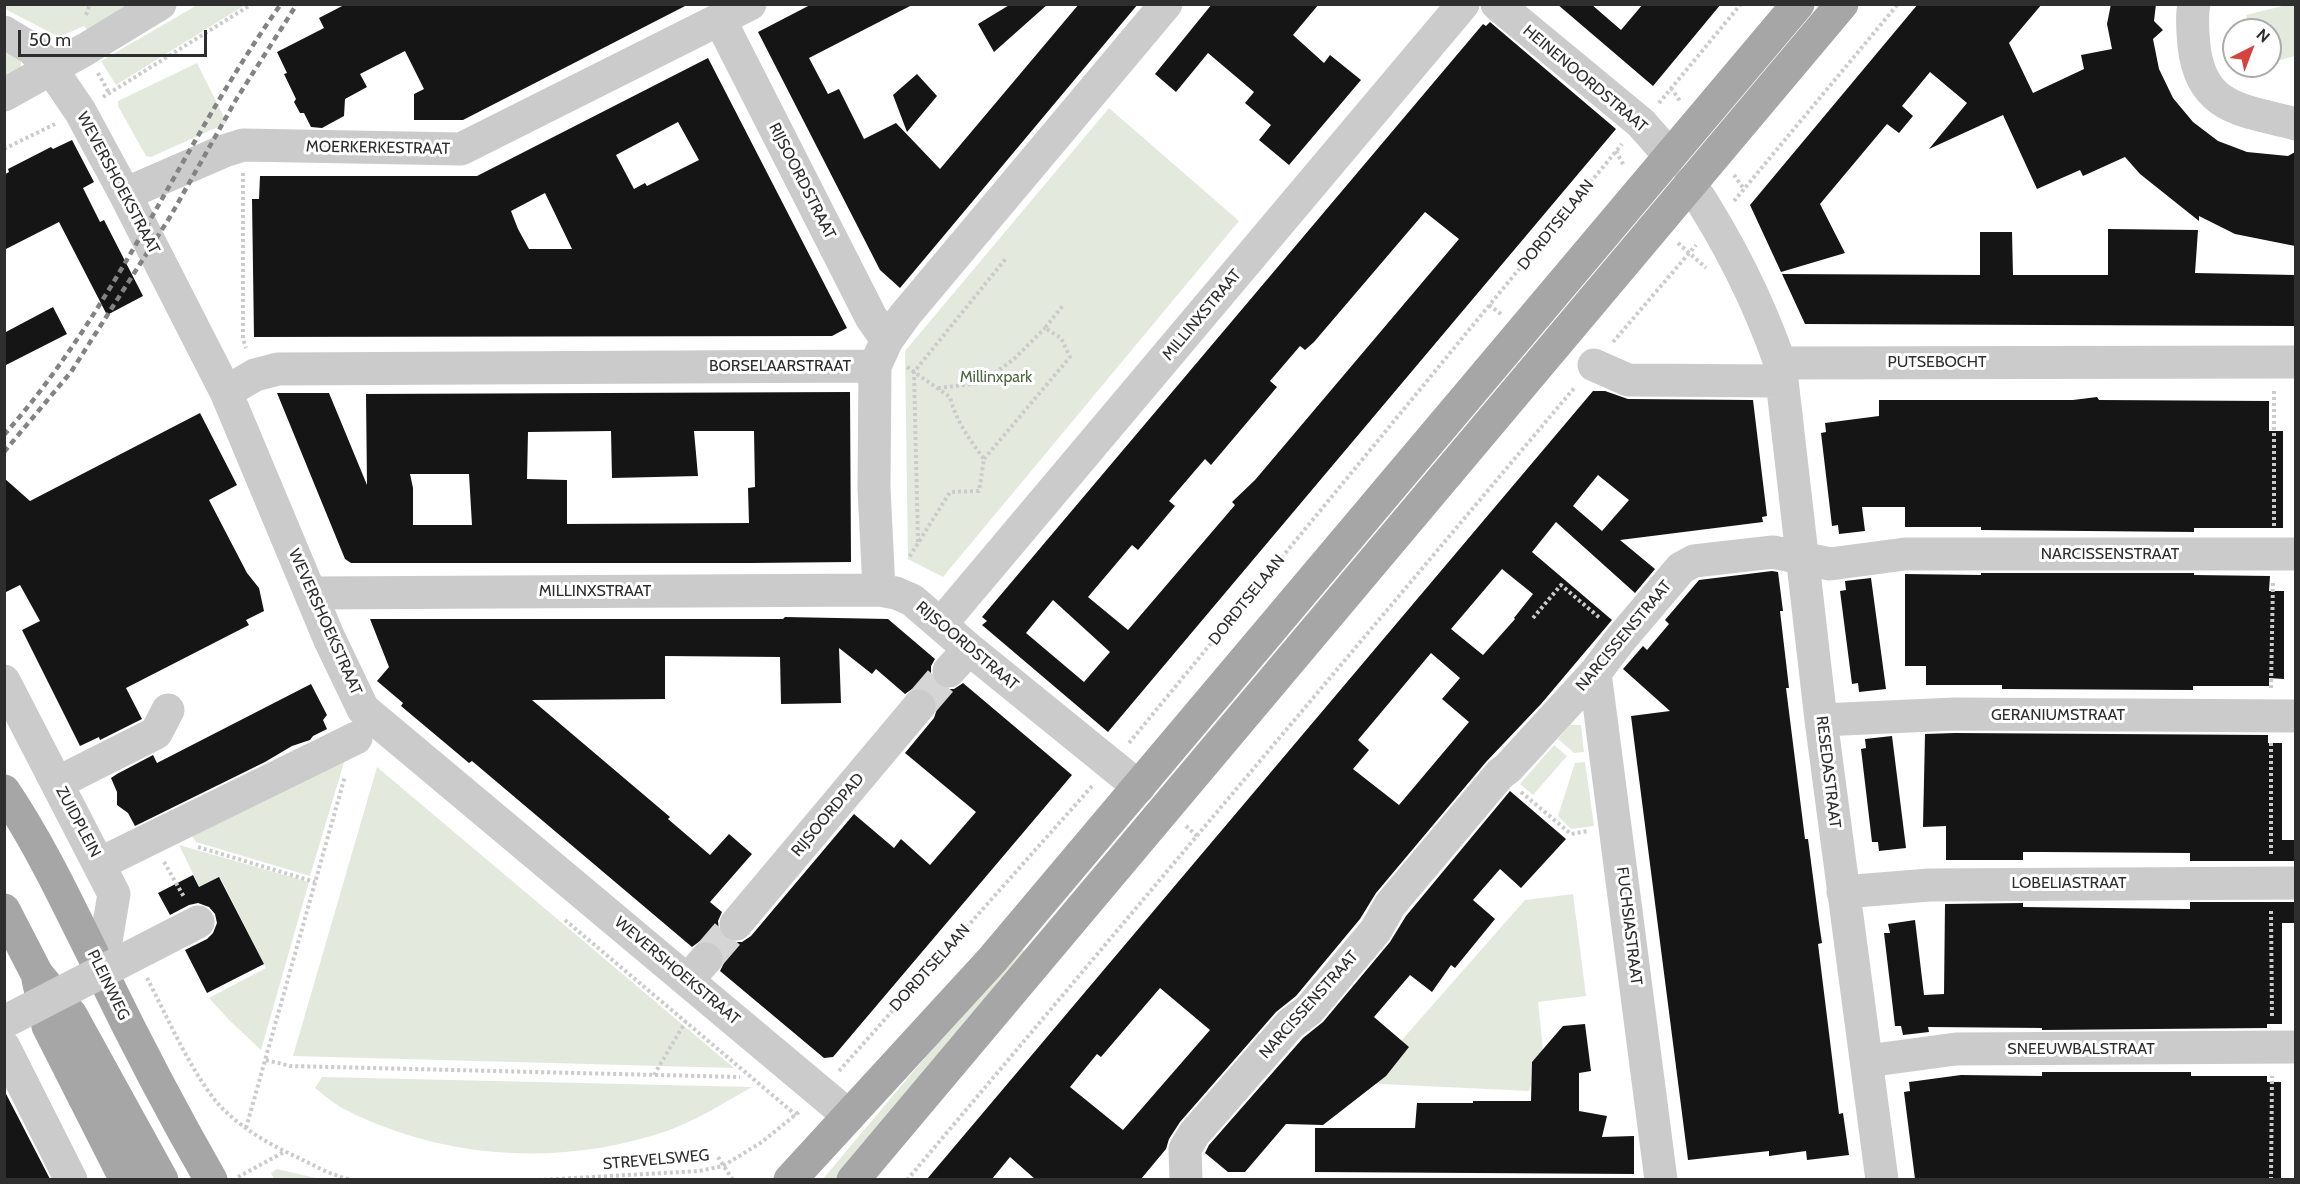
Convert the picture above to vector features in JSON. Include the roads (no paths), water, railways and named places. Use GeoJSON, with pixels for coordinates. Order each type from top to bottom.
{"type":"FeatureCollection","features":[{"type":"Feature","properties":{"kind":"main road"},"geometry":{"type":"LineString","coordinates":[[790,1179],[993,960],[1798,4]]}},
{"type":"Feature","properties":{"kind":"main road"},"geometry":{"type":"LineString","coordinates":[[853,1179],[1842,4]]}},
{"type":"Feature","properties":{"kind":"main road"},"geometry":{"type":"LineString","coordinates":[[1670,156],[1690,183]]}},
{"type":"Feature","properties":{"kind":"main road","name":"PLEINWEG"},"geometry":{"type":"LineString","coordinates":[[4,791],[47,861],[158,1084],[211,1179]]}},
{"type":"Feature","properties":{"kind":"main road"},"geometry":{"type":"LineString","coordinates":[[4,910],[13,941],[71,1015],[162,1179]]}},
{"type":"Feature","properties":{"kind":"main road"},"geometry":{"type":"LineString","coordinates":[[37,974],[48,1026],[126,1179]]}},
{"type":"Feature","properties":{"kind":"street"},"geometry":{"type":"LineString","coordinates":[[4,95],[50,67],[86,50],[160,4]]}},
{"type":"Feature","properties":{"kind":"street","name":"MOERKERKESTRAAT"},"geometry":{"type":"LineString","coordinates":[[125,194],[243,145],[461,149],[750,4]]}},
{"type":"Feature","properties":{"kind":"street"},"geometry":{"type":"LineString","coordinates":[[878,576],[874,488],[881,352],[905,315],[1166,4]]}},
{"type":"Feature","properties":{"kind":"street","name":"MILLINXSTRAAT"},"geometry":{"type":"LineString","coordinates":[[941,624],[1463,4]]}},
{"type":"Feature","properties":{"kind":"street","name":"HEINENOORDSTRAAT"},"geometry":{"type":"LineString","coordinates":[[1497,4],[1641,123],[1670,156]]}},
{"type":"Feature","properties":{"kind":"street"},"geometry":{"type":"LineString","coordinates":[[2194,4],[2192,24],[2195,50],[2198,71],[2204,83],[2227,103],[2247,112],[2295,124]]}},
{"type":"Feature","properties":{"kind":"street","name":"RIJSOORDSTRAAT"},"geometry":{"type":"LineString","coordinates":[[720,20],[871,317],[881,352]]}},
{"type":"Feature","properties":{"kind":"street","name":"WEVERSHOEKSTRAAT"},"geometry":{"type":"LineString","coordinates":[[4,32],[32,49],[50,67],[80,111],[125,194],[226,392],[329,638],[363,709],[700,978],[820,1092],[849,1116]]}},
{"type":"Feature","properties":{"kind":"street"},"geometry":{"type":"LineString","coordinates":[[1690,183],[1716,223],[1769,331],[1781,372]]}},
{"type":"Feature","properties":{"kind":"street","name":"BORSELAARSTRAAT"},"geometry":{"type":"LineString","coordinates":[[226,392],[255,375],[278,369],[881,352]]}},
{"type":"Feature","properties":{"kind":"street","name":"PUTSEBOCHT"},"geometry":{"type":"LineString","coordinates":[[1594,365],[1628,380],[1781,372],[2285,362]]}},
{"type":"Feature","properties":{"kind":"street","name":"RESEDASTRAAT"},"geometry":{"type":"LineString","coordinates":[[1781,372],[1821,720],[1882,1179]]}},
{"type":"Feature","properties":{"kind":"street","name":"NARCISSENSTRAAT"},"geometry":{"type":"LineString","coordinates":[[1186,1179],[1185,1149],[1194,1134],[1290,1024],[1309,1010],[1376,930],[1390,905],[1500,774],[1595,673],[1681,568],[1694,561],[1773,552],[1830,564],[1905,554],[2284,554]]}},
{"type":"Feature","properties":{"kind":"street","name":"RIJSOORDSTRAAT"},"geometry":{"type":"LineString","coordinates":[[878,576],[896,593],[912,600],[941,624],[959,660],[1111,765],[1139,787]]}},
{"type":"Feature","properties":{"kind":"street","name":"MILLINXSTRAAT"},"geometry":{"type":"LineString","coordinates":[[312,593],[878,576]]}},
{"type":"Feature","properties":{"kind":"street","name":"FUCHSIASTRAAT"},"geometry":{"type":"LineString","coordinates":[[1595,673],[1661,1179]]}},
{"type":"Feature","properties":{"kind":"street","name":"ZUIDPLEIN"},"geometry":{"type":"LineString","coordinates":[[4,681],[114,894],[101,971]]}},
{"type":"Feature","properties":{"kind":"street","name":"RIJSOORDPAD"},"geometry":{"type":"LineString","coordinates":[[736,924],[919,706]]}},
{"type":"Feature","properties":{"kind":"street"},"geometry":{"type":"LineString","coordinates":[[57,783],[156,733],[168,710]]}},
{"type":"Feature","properties":{"kind":"street","name":"GERANIUMSTRAAT"},"geometry":{"type":"LineString","coordinates":[[1821,720],[1955,714],[2283,716]]}},
{"type":"Feature","properties":{"kind":"street"},"geometry":{"type":"LineString","coordinates":[[99,864],[160,847],[356,738]]}},
{"type":"Feature","properties":{"kind":"street","name":"LOBELIASTRAAT"},"geometry":{"type":"LineString","coordinates":[[1843,892],[1929,885],[2283,883]]}},
{"type":"Feature","properties":{"kind":"street"},"geometry":{"type":"LineString","coordinates":[[4,1022],[193,913]]}},
{"type":"Feature","properties":{"kind":"street"},"geometry":{"type":"LineString","coordinates":[[4,1047],[70,1179]]}},
{"type":"Feature","properties":{"kind":"street","name":"SNEEUWBALSTRAAT"},"geometry":{"type":"LineString","coordinates":[[1867,1061],[1956,1049],[2284,1047]]}},
{"type":"Feature","properties":{"kind":"tunnel"},"geometry":{"type":"LineString","coordinates":[[919,706],[949,671]]}},
{"type":"Feature","properties":{"kind":"tunnel"},"geometry":{"type":"LineString","coordinates":[[706,959],[736,924]]}},
{"type":"Feature","properties":{"kind":"railway"},"geometry":{"type":"LineString","coordinates":[[4,435],[45,385],[116,279],[212,112],[245,57],[281,4]]}},
{"type":"Feature","properties":{"kind":"railway"},"geometry":{"type":"LineString","coordinates":[[4,452],[71,372],[170,217],[237,98],[297,4]]}},
{"type":"Feature","properties":{"kind":"park label","name":"Millinxpark"},"geometry":{"type":"Point","coordinates":[996,377]}}]}
